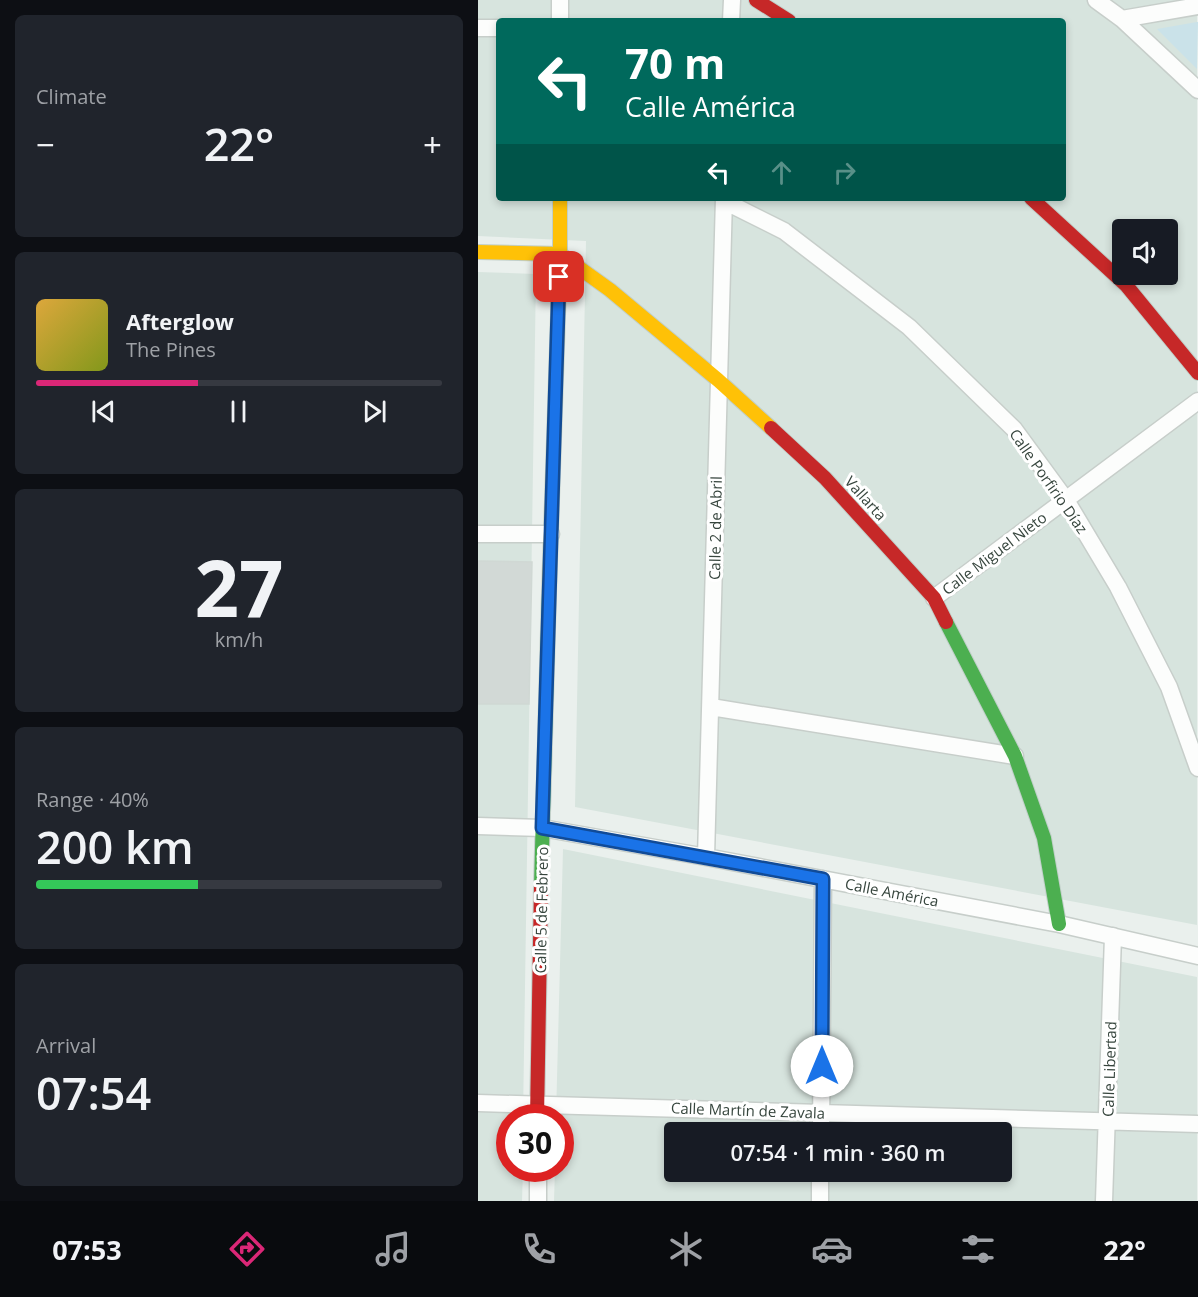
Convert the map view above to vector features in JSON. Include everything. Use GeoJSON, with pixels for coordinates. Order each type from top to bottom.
{"type":"FeatureCollection","features":[{"type":"Feature","properties":{"kind":"street"},"geometry":{"type":"LineString","coordinates":[[560,0],[560,18]]}},
{"type":"Feature","properties":{"kind":"street"},"geometry":{"type":"LineString","coordinates":[[731,18],[732,0]]}},
{"type":"Feature","properties":{"kind":"street"},"geometry":{"type":"LineString","coordinates":[[756,0],[784,18]]}},
{"type":"Feature","properties":{"kind":"street"},"geometry":{"type":"LineString","coordinates":[[1096,0],[1122,19],[1198,90]]}},
{"type":"Feature","properties":{"kind":"street"},"geometry":{"type":"LineString","coordinates":[[1122,19],[1198,6]]}},
{"type":"Feature","properties":{"kind":"street"},"geometry":{"type":"LineString","coordinates":[[478,28],[496,28]]}},
{"type":"Feature","properties":{"kind":"street","name":"Calle 5 de Febrero"},"geometry":{"type":"LineString","coordinates":[[537,1104],[542,828],[560,201]]}},
{"type":"Feature","properties":{"kind":"street","name":"Calle 2 de Abril"},"geometry":{"type":"LineString","coordinates":[[706,857],[724,201]]}},
{"type":"Feature","properties":{"kind":"street","name":"Calle Porfirio Díaz"},"geometry":{"type":"LineString","coordinates":[[728,201],[784,231],[909,327],[1014,429],[1066,500],[1118,587],[1169,687],[1198,768]]}},
{"type":"Feature","properties":{"kind":"street"},"geometry":{"type":"LineString","coordinates":[[1034,201],[1126,285],[1198,373]]}},
{"type":"Feature","properties":{"kind":"street"},"geometry":{"type":"LineString","coordinates":[[478,252],[560,254]]}},
{"type":"Feature","properties":{"kind":"street","name":"Vallarta"},"geometry":{"type":"LineString","coordinates":[[560,254],[610,290],[718,380],[825,478],[934,598],[1015,756],[1044,838],[1059,924]]}},
{"type":"Feature","properties":{"kind":"street","name":"Calle Miguel Nieto"},"geometry":{"type":"LineString","coordinates":[[934,598],[1198,401]]}},
{"type":"Feature","properties":{"kind":"street"},"geometry":{"type":"LineString","coordinates":[[478,534],[551,534]]}},
{"type":"Feature","properties":{"kind":"street"},"geometry":{"type":"LineString","coordinates":[[711,707],[1015,756]]}},
{"type":"Feature","properties":{"kind":"street","name":"Calle América"},"geometry":{"type":"LineString","coordinates":[[478,826],[542,828],[706,857],[1059,924],[1198,956]]}},
{"type":"Feature","properties":{"kind":"street"},"geometry":{"type":"LineString","coordinates":[[822,1122],[823,879]]}},
{"type":"Feature","properties":{"kind":"street","name":"Calle Libertad"},"geometry":{"type":"LineString","coordinates":[[1105,1201],[1113,936]]}},
{"type":"Feature","properties":{"kind":"street","name":"Calle Martín de Zavala"},"geometry":{"type":"LineString","coordinates":[[478,1103],[496,1105]]}},
{"type":"Feature","properties":{"kind":"street","name":"Calle Martín de Zavala"},"geometry":{"type":"LineString","coordinates":[[574,1111],[822,1112],[1198,1124]]}},
{"type":"Feature","properties":{"kind":"street"},"geometry":{"type":"LineString","coordinates":[[538,1182],[538,1201]]}},
{"type":"Feature","properties":{"kind":"street"},"geometry":{"type":"LineString","coordinates":[[820,1182],[820,1201]]}},
{"type":"Feature","properties":{"kind":"shaded area"},"geometry":{"type":"Polygon","coordinates":[[[478,0],[1197,0],[1197,925],[575,807],[586,241],[478,236],[478,0]]]}},
{"type":"Feature","properties":{"kind":"shaded area"},"geometry":{"type":"Polygon","coordinates":[[[1198,22],[1197,69],[1157,29],[1198,22]]]}},
{"type":"Feature","properties":{"kind":"shaded area"},"geometry":{"type":"Polygon","coordinates":[[[478,272],[536,274],[523,1104],[496,1104],[496,1182],[523,1182],[522,1201],[478,1201],[478,272]]]}},
{"type":"Feature","properties":{"kind":"shaded area"},"geometry":{"type":"Polygon","coordinates":[[[563,849],[1197,977],[1197,1201],[554,1201],[555,1182],[574,1182],[574,1104],[556,1104],[563,849]]]}},
{"type":"Feature","properties":{"kind":"building"},"geometry":{"type":"Polygon","coordinates":[[[478,561],[532,562],[529,704],[478,704],[478,561]]]}},
{"type":"Feature","properties":{"kind":"traffic: fast"},"geometry":{"type":"LineString","coordinates":[[541,886],[549,593]]}},
{"type":"Feature","properties":{"kind":"traffic: fast"},"geometry":{"type":"LineString","coordinates":[[946,622],[1015,756],[1044,838],[1059,924]]}},
{"type":"Feature","properties":{"kind":"traffic: slow"},"geometry":{"type":"LineString","coordinates":[[549,593],[560,201]]}},
{"type":"Feature","properties":{"kind":"traffic: slow"},"geometry":{"type":"LineString","coordinates":[[478,252],[560,254],[610,290],[718,380],[771,428]]}},
{"type":"Feature","properties":{"kind":"traffic: jam"},"geometry":{"type":"LineString","coordinates":[[756,0],[784,18]]}},
{"type":"Feature","properties":{"kind":"traffic: jam"},"geometry":{"type":"LineString","coordinates":[[1034,201],[1126,285],[1198,373]]}},
{"type":"Feature","properties":{"kind":"traffic: jam"},"geometry":{"type":"LineString","coordinates":[[771,428],[825,478],[934,598],[946,622]]}},
{"type":"Feature","properties":{"kind":"traffic: jam"},"geometry":{"type":"LineString","coordinates":[[537,1104],[541,886]]}},
{"type":"Feature","properties":{"kind":"route"},"geometry":{"type":"LineString","coordinates":[[559,277],[542,828],[823,879],[822,1066]]}}]}
